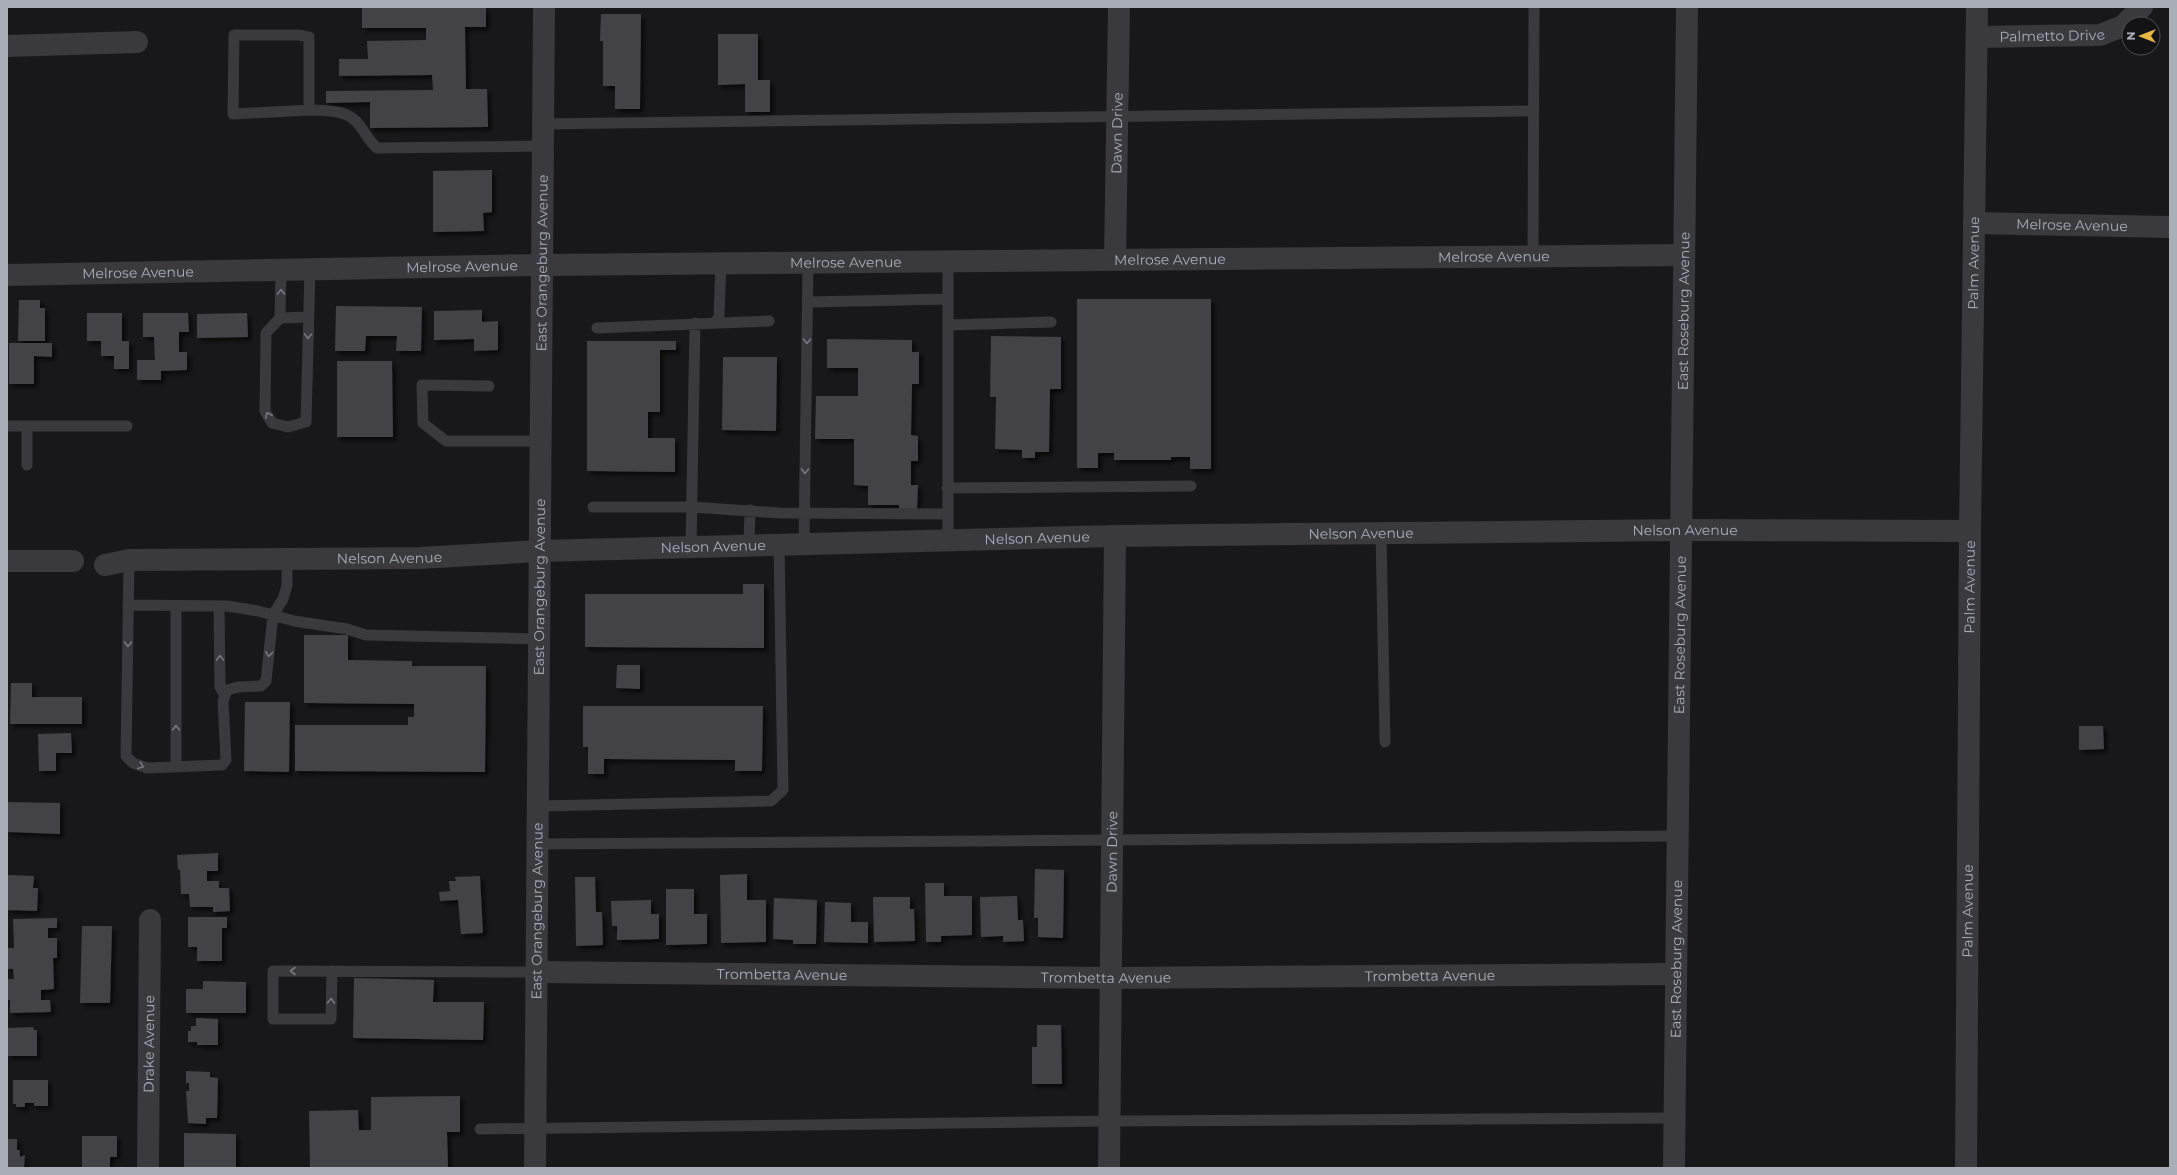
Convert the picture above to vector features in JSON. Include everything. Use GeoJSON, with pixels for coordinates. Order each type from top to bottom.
{"type":"FeatureCollection","features":[{"type":"Feature","properties":{"kind":"street","name":"East Orangeburg Avenue"},"geometry":{"type":"LineString","coordinates":[[535,1168],[544,7]]}},
{"type":"Feature","properties":{"kind":"street","name":"Dawn Drive"},"geometry":{"type":"LineString","coordinates":[[1115,259],[1119,7]]}},
{"type":"Feature","properties":{"kind":"street","name":"East Roseburg Avenue"},"geometry":{"type":"LineString","coordinates":[[1674,1168],[1687,7]]}},
{"type":"Feature","properties":{"kind":"street","name":"Palm Avenue"},"geometry":{"type":"LineString","coordinates":[[1966,1168],[1970,531],[1977,7]]}},
{"type":"Feature","properties":{"kind":"street","name":"Palmetto Drive"},"geometry":{"type":"LineString","coordinates":[[1977,37],[2100,35],[2122,26],[2142,7]]}},
{"type":"Feature","properties":{"kind":"street"},"geometry":{"type":"LineString","coordinates":[[7,46],[137,42]]}},
{"type":"Feature","properties":{"kind":"street","name":"Melrose Avenue"},"geometry":{"type":"LineString","coordinates":[[1974,223],[2170,227]]}},
{"type":"Feature","properties":{"kind":"street","name":"Melrose Avenue"},"geometry":{"type":"LineString","coordinates":[[7,275],[541,264],[1684,255]]}},
{"type":"Feature","properties":{"kind":"street","name":"Nelson Avenue"},"geometry":{"type":"LineString","coordinates":[[105,565],[129,560],[420,558],[540,551],[1115,536],[1680,530],[1970,531]]}},
{"type":"Feature","properties":{"kind":"street","name":"Dawn Drive"},"geometry":{"type":"LineString","coordinates":[[1109,1168],[1115,536]]}},
{"type":"Feature","properties":{"kind":"street"},"geometry":{"type":"LineString","coordinates":[[7,561],[73,561]]}},
{"type":"Feature","properties":{"kind":"street","name":"Drake Avenue"},"geometry":{"type":"LineString","coordinates":[[148,1168],[150,920]]}},
{"type":"Feature","properties":{"kind":"street","name":"Trombetta Avenue"},"geometry":{"type":"LineString","coordinates":[[537,972],[1111,978],[1675,974]]}},
{"type":"Feature","properties":{"kind":"lane"},"geometry":{"type":"LineString","coordinates":[[1533,256],[1534,7]]}},
{"type":"Feature","properties":{"kind":"lane"},"geometry":{"type":"LineString","coordinates":[[309,110],[309,37],[298,35],[234,35],[233,114],[309,110],[336,112],[352,116],[369,141],[377,148],[542,146]]}},
{"type":"Feature","properties":{"kind":"lane"},"geometry":{"type":"LineString","coordinates":[[542,124],[1117,118],[1534,111]]}},
{"type":"Feature","properties":{"kind":"lane"},"geometry":{"type":"LineString","coordinates":[[948,261],[948,540]]}},
{"type":"Feature","properties":{"kind":"lane"},"geometry":{"type":"LineString","coordinates":[[804,544],[808,262]]}},
{"type":"Feature","properties":{"kind":"lane"},"geometry":{"type":"LineString","coordinates":[[716,322],[719,316],[721,263]]}},
{"type":"Feature","properties":{"kind":"lane"},"geometry":{"type":"LineString","coordinates":[[281,270],[280,318],[266,333],[265,411],[272,423],[288,428],[306,422],[310,269]]}},
{"type":"Feature","properties":{"kind":"lane"},"geometry":{"type":"LineString","coordinates":[[808,302],[948,299]]}},
{"type":"Feature","properties":{"kind":"lane"},"geometry":{"type":"LineString","coordinates":[[280,318],[309,317]]}},
{"type":"Feature","properties":{"kind":"lane"},"geometry":{"type":"LineString","coordinates":[[597,328],[769,321]]}},
{"type":"Feature","properties":{"kind":"lane"},"geometry":{"type":"LineString","coordinates":[[948,325],[1051,322]]}},
{"type":"Feature","properties":{"kind":"lane"},"geometry":{"type":"LineString","coordinates":[[692,547],[695,323]]}},
{"type":"Feature","properties":{"kind":"lane"},"geometry":{"type":"LineString","coordinates":[[489,386],[422,385],[423,423],[446,441],[540,441]]}},
{"type":"Feature","properties":{"kind":"lane"},"geometry":{"type":"LineString","coordinates":[[7,426],[127,426]]}},
{"type":"Feature","properties":{"kind":"lane"},"geometry":{"type":"LineString","coordinates":[[27,426],[27,465]]}},
{"type":"Feature","properties":{"kind":"lane"},"geometry":{"type":"LineString","coordinates":[[947,488],[1191,486]]}},
{"type":"Feature","properties":{"kind":"lane"},"geometry":{"type":"LineString","coordinates":[[593,507],[692,507],[750,510],[780,514],[947,514]]}},
{"type":"Feature","properties":{"kind":"lane"},"geometry":{"type":"LineString","coordinates":[[749,546],[750,510]]}},
{"type":"Feature","properties":{"kind":"lane"},"geometry":{"type":"LineString","coordinates":[[1381,533],[1385,742]]}},
{"type":"Feature","properties":{"kind":"lane"},"geometry":{"type":"LineString","coordinates":[[538,806],[771,800],[783,790],[779,545]]}},
{"type":"Feature","properties":{"kind":"lane"},"geometry":{"type":"LineString","coordinates":[[129,560],[126,756],[133,763],[147,768],[222,765],[226,760],[223,702],[227,690],[238,687],[261,686],[266,681],[273,615],[283,599],[287,585],[287,559]]}},
{"type":"Feature","properties":{"kind":"lane"},"geometry":{"type":"LineString","coordinates":[[128,606],[219,606],[258,611],[294,621],[347,628],[366,635],[539,639]]}},
{"type":"Feature","properties":{"kind":"lane"},"geometry":{"type":"LineString","coordinates":[[176,606],[176,767]]}},
{"type":"Feature","properties":{"kind":"lane"},"geometry":{"type":"LineString","coordinates":[[219,606],[220,687],[225,696]]}},
{"type":"Feature","properties":{"kind":"lane"},"geometry":{"type":"LineString","coordinates":[[538,844],[1422,836],[1677,836]]}},
{"type":"Feature","properties":{"kind":"lane"},"geometry":{"type":"LineString","coordinates":[[332,971],[331,1019],[273,1019],[273,971],[332,971],[537,972]]}},
{"type":"Feature","properties":{"kind":"lane"},"geometry":{"type":"LineString","coordinates":[[480,1129],[535,1127],[1109,1121],[1674,1118]]}},
{"type":"Feature","properties":{"kind":"building"},"geometry":{"type":"Polygon","coordinates":[[[362,7],[486,7],[486,27],[465,27],[466,89],[487,89],[488,127],[370,128],[370,102],[326,103],[326,91],[433,90],[432,75],[339,76],[339,59],[368,59],[367,41],[426,40],[426,28],[362,28],[362,7]]]}},
{"type":"Feature","properties":{"kind":"building"},"geometry":{"type":"Polygon","coordinates":[[[601,14],[641,14],[640,109],[615,109],[615,86],[603,86],[603,41],[600,41],[601,14]]]}},
{"type":"Feature","properties":{"kind":"building"},"geometry":{"type":"Polygon","coordinates":[[[718,34],[758,34],[758,80],[770,80],[770,112],[745,112],[745,84],[718,85],[718,34]]]}},
{"type":"Feature","properties":{"kind":"building"},"geometry":{"type":"Polygon","coordinates":[[[492,170],[492,212],[483,213],[484,231],[433,232],[433,171],[492,170]]]}},
{"type":"Feature","properties":{"kind":"building"},"geometry":{"type":"Polygon","coordinates":[[[1077,299],[1211,299],[1211,469],[1190,469],[1190,457],[1171,457],[1171,460],[1114,460],[1114,453],[1098,453],[1098,468],[1077,468],[1077,299]]]}},
{"type":"Feature","properties":{"kind":"building"},"geometry":{"type":"Polygon","coordinates":[[[19,300],[40,300],[40,308],[45,308],[45,341],[18,341],[19,300]]]}},
{"type":"Feature","properties":{"kind":"building"},"geometry":{"type":"Polygon","coordinates":[[[336,306],[422,307],[421,351],[396,351],[397,336],[366,336],[365,351],[335,351],[336,306]]]}},
{"type":"Feature","properties":{"kind":"building"},"geometry":{"type":"Polygon","coordinates":[[[482,310],[482,322],[498,321],[498,350],[474,351],[474,339],[434,340],[434,311],[482,310]]]}},
{"type":"Feature","properties":{"kind":"building"},"geometry":{"type":"Polygon","coordinates":[[[87,313],[122,313],[122,341],[129,341],[129,369],[114,369],[114,356],[101,356],[101,341],[87,341],[87,313]]]}},
{"type":"Feature","properties":{"kind":"building"},"geometry":{"type":"Polygon","coordinates":[[[143,313],[188,313],[189,332],[179,332],[179,352],[187,352],[187,370],[161,371],[161,380],[137,380],[137,360],[155,360],[154,337],[143,337],[143,313]]]}},
{"type":"Feature","properties":{"kind":"building"},"geometry":{"type":"Polygon","coordinates":[[[247,313],[248,337],[197,338],[197,314],[247,313]]]}},
{"type":"Feature","properties":{"kind":"building"},"geometry":{"type":"Polygon","coordinates":[[[991,336],[1061,337],[1061,389],[1050,389],[1049,452],[1035,452],[1035,458],[1022,458],[1022,450],[995,449],[996,397],[990,397],[991,336]]]}},
{"type":"Feature","properties":{"kind":"building"},"geometry":{"type":"Polygon","coordinates":[[[827,339],[912,340],[912,352],[919,352],[919,384],[912,384],[911,435],[918,436],[918,461],[911,461],[911,485],[918,485],[917,512],[899,512],[899,505],[868,505],[868,486],[854,485],[854,439],[815,439],[816,396],[858,396],[858,368],[827,368],[827,339]]]}},
{"type":"Feature","properties":{"kind":"building"},"geometry":{"type":"Polygon","coordinates":[[[587,341],[676,341],[676,350],[660,350],[660,412],[648,412],[648,438],[675,438],[675,472],[587,471],[587,341]]]}},
{"type":"Feature","properties":{"kind":"building"},"geometry":{"type":"Polygon","coordinates":[[[9,343],[52,343],[52,357],[34,356],[34,384],[9,384],[9,343]]]}},
{"type":"Feature","properties":{"kind":"building"},"geometry":{"type":"Polygon","coordinates":[[[723,357],[777,357],[776,431],[722,430],[723,357]]]}},
{"type":"Feature","properties":{"kind":"building"},"geometry":{"type":"Polygon","coordinates":[[[337,361],[392,361],[393,437],[337,437],[337,361]]]}},
{"type":"Feature","properties":{"kind":"building"},"geometry":{"type":"Polygon","coordinates":[[[743,584],[764,584],[764,648],[585,647],[585,594],[743,594],[743,584]]]}},
{"type":"Feature","properties":{"kind":"building"},"geometry":{"type":"Polygon","coordinates":[[[304,635],[348,635],[348,660],[412,661],[412,666],[486,666],[485,772],[295,771],[295,725],[408,725],[408,717],[414,717],[414,704],[304,703],[304,635]]]}},
{"type":"Feature","properties":{"kind":"building"},"geometry":{"type":"Polygon","coordinates":[[[617,665],[640,665],[640,689],[616,688],[617,665]]]}},
{"type":"Feature","properties":{"kind":"building"},"geometry":{"type":"Polygon","coordinates":[[[11,683],[32,683],[32,697],[82,697],[82,724],[10,724],[11,683]]]}},
{"type":"Feature","properties":{"kind":"building"},"geometry":{"type":"Polygon","coordinates":[[[245,702],[290,702],[289,772],[244,771],[245,702]]]}},
{"type":"Feature","properties":{"kind":"building"},"geometry":{"type":"Polygon","coordinates":[[[583,706],[763,706],[762,771],[735,771],[735,760],[604,759],[604,774],[588,774],[588,747],[583,747],[583,706]]]}},
{"type":"Feature","properties":{"kind":"building"},"geometry":{"type":"Polygon","coordinates":[[[2079,726],[2103,726],[2104,749],[2079,750],[2079,726]]]}},
{"type":"Feature","properties":{"kind":"building"},"geometry":{"type":"Polygon","coordinates":[[[71,733],[72,753],[56,753],[56,771],[39,771],[38,734],[71,733]]]}},
{"type":"Feature","properties":{"kind":"building"},"geometry":{"type":"Polygon","coordinates":[[[7,802],[60,803],[60,834],[7,832],[7,802]]]}},
{"type":"Feature","properties":{"kind":"building"},"geometry":{"type":"Polygon","coordinates":[[[218,853],[218,871],[207,871],[207,881],[219,881],[219,888],[229,888],[230,911],[213,912],[213,907],[190,907],[189,894],[181,894],[180,869],[178,870],[177,855],[218,853]]]}},
{"type":"Feature","properties":{"kind":"building"},"geometry":{"type":"Polygon","coordinates":[[[1035,869],[1064,870],[1063,938],[1038,937],[1038,918],[1034,918],[1035,869]]]}},
{"type":"Feature","properties":{"kind":"building"},"geometry":{"type":"Polygon","coordinates":[[[747,874],[747,900],[766,900],[766,942],[721,943],[720,875],[747,874]]]}},
{"type":"Feature","properties":{"kind":"building"},"geometry":{"type":"Polygon","coordinates":[[[7,875],[34,876],[33,888],[38,888],[37,911],[7,910],[7,875]]]}},
{"type":"Feature","properties":{"kind":"building"},"geometry":{"type":"Polygon","coordinates":[[[480,876],[483,933],[461,934],[458,900],[440,901],[439,892],[450,891],[449,881],[456,881],[455,877],[480,876]]]}},
{"type":"Feature","properties":{"kind":"building"},"geometry":{"type":"Polygon","coordinates":[[[575,877],[595,877],[596,912],[602,912],[603,945],[576,946],[575,877]]]}},
{"type":"Feature","properties":{"kind":"building"},"geometry":{"type":"Polygon","coordinates":[[[925,883],[944,883],[944,896],[972,896],[972,935],[941,936],[941,942],[926,942],[925,883]]]}},
{"type":"Feature","properties":{"kind":"building"},"geometry":{"type":"Polygon","coordinates":[[[666,889],[694,889],[694,914],[707,914],[707,944],[666,945],[666,889]]]}},
{"type":"Feature","properties":{"kind":"building"},"geometry":{"type":"Polygon","coordinates":[[[1017,896],[1018,920],[1023,920],[1024,941],[1003,942],[1003,936],[981,937],[980,897],[1017,896]]]}},
{"type":"Feature","properties":{"kind":"building"},"geometry":{"type":"Polygon","coordinates":[[[873,897],[910,897],[910,909],[914,909],[915,941],[874,942],[873,897]]]}},
{"type":"Feature","properties":{"kind":"building"},"geometry":{"type":"Polygon","coordinates":[[[774,898],[817,900],[816,944],[793,944],[793,940],[773,939],[774,898]]]}},
{"type":"Feature","properties":{"kind":"building"},"geometry":{"type":"Polygon","coordinates":[[[651,900],[651,914],[659,914],[659,939],[617,940],[617,926],[612,926],[611,901],[651,900]]]}},
{"type":"Feature","properties":{"kind":"building"},"geometry":{"type":"Polygon","coordinates":[[[825,902],[851,903],[851,922],[868,922],[868,943],[824,942],[825,902]]]}},
{"type":"Feature","properties":{"kind":"building"},"geometry":{"type":"Polygon","coordinates":[[[188,917],[227,917],[227,928],[222,928],[222,961],[197,961],[197,947],[188,947],[188,917]]]}},
{"type":"Feature","properties":{"kind":"building"},"geometry":{"type":"Polygon","coordinates":[[[57,918],[57,928],[48,928],[48,938],[57,938],[57,958],[53,958],[54,989],[41,990],[41,1000],[50,1000],[51,1012],[10,1013],[10,1000],[7,1000],[7,979],[14,979],[13,969],[7,969],[7,948],[14,948],[13,919],[57,918]]]}},
{"type":"Feature","properties":{"kind":"building"},"geometry":{"type":"Polygon","coordinates":[[[82,926],[112,926],[110,1003],[80,1003],[82,926]]]}},
{"type":"Feature","properties":{"kind":"building"},"geometry":{"type":"Polygon","coordinates":[[[354,978],[434,980],[433,1002],[484,1002],[483,1040],[353,1038],[354,978]]]}},
{"type":"Feature","properties":{"kind":"building"},"geometry":{"type":"Polygon","coordinates":[[[203,981],[246,982],[246,1013],[186,1013],[186,989],[203,989],[203,981]]]}},
{"type":"Feature","properties":{"kind":"building"},"geometry":{"type":"Polygon","coordinates":[[[196,1018],[218,1019],[218,1045],[197,1045],[197,1042],[188,1042],[188,1031],[191,1031],[191,1026],[196,1026],[196,1018]]]}},
{"type":"Feature","properties":{"kind":"building"},"geometry":{"type":"Polygon","coordinates":[[[1037,1025],[1061,1025],[1062,1084],[1032,1084],[1032,1047],[1037,1047],[1037,1025]]]}},
{"type":"Feature","properties":{"kind":"building"},"geometry":{"type":"Polygon","coordinates":[[[33,1027],[34,1030],[37,1030],[37,1056],[7,1056],[7,1028],[33,1027]]]}},
{"type":"Feature","properties":{"kind":"building"},"geometry":{"type":"Polygon","coordinates":[[[186,1071],[210,1072],[210,1077],[218,1078],[217,1118],[206,1118],[206,1124],[188,1123],[186,1091],[189,1091],[189,1083],[186,1083],[186,1071]]]}},
{"type":"Feature","properties":{"kind":"building"},"geometry":{"type":"Polygon","coordinates":[[[13,1080],[48,1080],[48,1106],[34,1106],[34,1103],[25,1103],[25,1107],[16,1107],[16,1104],[13,1104],[13,1080]]]}},
{"type":"Feature","properties":{"kind":"building"},"geometry":{"type":"Polygon","coordinates":[[[460,1096],[460,1132],[447,1132],[448,1168],[310,1168],[309,1111],[358,1110],[359,1130],[371,1130],[371,1097],[460,1096]]]}},
{"type":"Feature","properties":{"kind":"building"},"geometry":{"type":"Polygon","coordinates":[[[184,1133],[236,1134],[236,1168],[184,1168],[184,1133]]]}},
{"type":"Feature","properties":{"kind":"building"},"geometry":{"type":"Polygon","coordinates":[[[82,1136],[117,1136],[117,1157],[110,1157],[110,1168],[82,1168],[82,1136]]]}},
{"type":"Feature","properties":{"kind":"building"},"geometry":{"type":"Polygon","coordinates":[[[7,1139],[17,1139],[17,1150],[20,1150],[20,1157],[25,1155],[24,1168],[7,1168],[7,1139]]]}}]}
